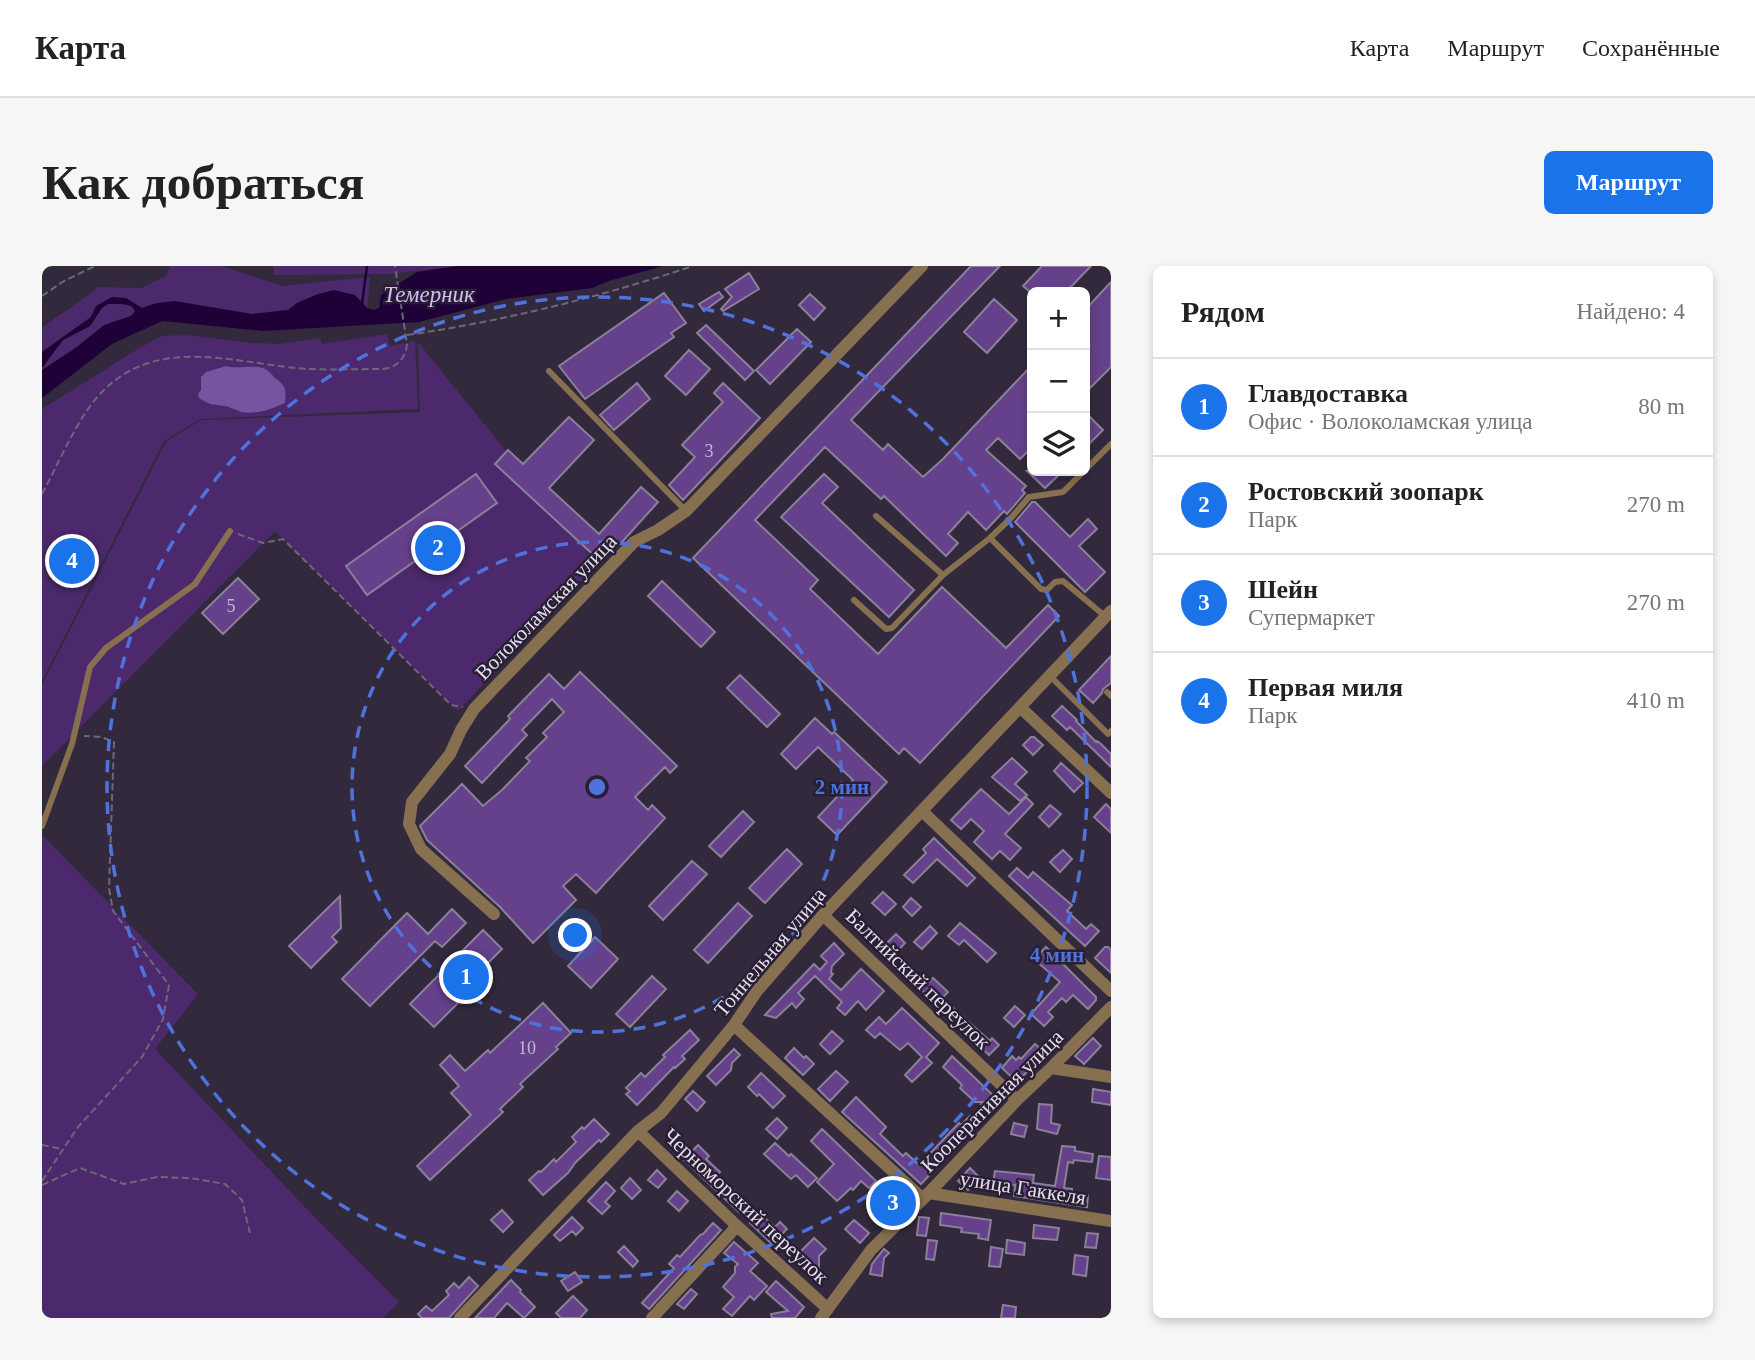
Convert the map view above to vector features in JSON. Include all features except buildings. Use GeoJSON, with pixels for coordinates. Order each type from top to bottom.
{"type":"FeatureCollection","features":[{"type":"Feature","properties":{"kind":"street","name":"Волоколамская улица"},"geometry":{"type":"LineString","coordinates":[[494,914],[421,849],[409,824],[412,802],[450,754],[474,709],[634,542],[686,512],[922,266]]}},
{"type":"Feature","properties":{"kind":"street","name":"Тоннельная улица"},"geometry":{"type":"LineString","coordinates":[[460,1318],[638,1131],[662,1113],[734,1025],[757,991],[823,915],[1108,614]]}},
{"type":"Feature","properties":{"kind":"street"},"geometry":{"type":"LineString","coordinates":[[1020,707],[1111,793]]}},
{"type":"Feature","properties":{"kind":"street"},"geometry":{"type":"LineString","coordinates":[[922,811],[1111,991]]}},
{"type":"Feature","properties":{"kind":"street","name":"Балтийский переулок"},"geometry":{"type":"LineString","coordinates":[[823,915],[1017,1100]]}},
{"type":"Feature","properties":{"kind":"street","name":"Кооперативная улица"},"geometry":{"type":"LineString","coordinates":[[824,1313],[871,1250],[1111,1007]]}},
{"type":"Feature","properties":{"kind":"street"},"geometry":{"type":"LineString","coordinates":[[734,1025],[925,1196]]}},
{"type":"Feature","properties":{"kind":"street"},"geometry":{"type":"LineString","coordinates":[[1051,1068],[1111,1077]]}},
{"type":"Feature","properties":{"kind":"street","name":"Черноморский переулок"},"geometry":{"type":"LineString","coordinates":[[638,1131],[824,1313]]}},
{"type":"Feature","properties":{"kind":"street","name":"улица Гаккеля"},"geometry":{"type":"LineString","coordinates":[[925,1196],[1111,1221]]}},
{"type":"Feature","properties":{"kind":"street"},"geometry":{"type":"LineString","coordinates":[[652,1318],[737,1226]]}},
{"type":"Feature","properties":{"kind":"lane"},"geometry":{"type":"LineString","coordinates":[[549,371],[686,512]]}},
{"type":"Feature","properties":{"kind":"lane"},"geometry":{"type":"LineString","coordinates":[[1090,466],[1111,444]]}},
{"type":"Feature","properties":{"kind":"lane"},"geometry":{"type":"LineString","coordinates":[[854,600],[886,629],[892,628],[943,575],[1011,519],[1029,497],[1063,492],[1080,476]]}},
{"type":"Feature","properties":{"kind":"lane"},"geometry":{"type":"LineString","coordinates":[[876,516],[943,575]]}},
{"type":"Feature","properties":{"kind":"lane"},"geometry":{"type":"LineString","coordinates":[[42,826],[74,736],[90,667],[106,648],[195,584],[230,531]]}},
{"type":"Feature","properties":{"kind":"lane"},"geometry":{"type":"LineString","coordinates":[[990,538],[1041,589],[1047,590],[1055,582],[1063,581],[1108,614]]}},
{"type":"Feature","properties":{"kind":"lane"},"geometry":{"type":"LineString","coordinates":[[1050,676],[1108,734],[1111,731]]}},
{"type":"Feature","properties":{"kind":"path"},"geometry":{"type":"LineString","coordinates":[[42,296],[94,266]]}},
{"type":"Feature","properties":{"kind":"path"},"geometry":{"type":"LineString","coordinates":[[406,335],[549,308],[693,266]]}},
{"type":"Feature","properties":{"kind":"path"},"geometry":{"type":"LineString","coordinates":[[42,494],[92,403],[116,380],[139,366],[159,359],[181,356],[308,369],[382,369],[394,366],[404,357],[407,347],[395,268]]}},
{"type":"Feature","properties":{"kind":"path"},"geometry":{"type":"LineString","coordinates":[[230,531],[263,543],[283,539],[451,705],[474,709]]}},
{"type":"Feature","properties":{"kind":"path"},"geometry":{"type":"LineString","coordinates":[[42,1183],[78,1127],[142,1057],[163,1019],[169,985],[113,911],[109,888],[114,742],[101,737],[74,736]]}},
{"type":"Feature","properties":{"kind":"path"},"geometry":{"type":"LineString","coordinates":[[42,1145],[63,1149]]}},
{"type":"Feature","properties":{"kind":"path"},"geometry":{"type":"LineString","coordinates":[[42,1183],[80,1168],[124,1184],[157,1177],[190,1178],[225,1184],[242,1200],[250,1233]]}},
{"type":"Feature","properties":{"kind":"shaded area"},"geometry":{"type":"Polygon","coordinates":[[[170,266],[221,266],[283,286],[370,278],[367,308],[363,302],[318,294],[288,310],[252,314],[157,303],[142,308],[126,298],[96,306],[91,317],[42,352],[42,328],[98,287],[141,288],[166,276],[170,266]]]}},
{"type":"Feature","properties":{"kind":"shaded area"},"geometry":{"type":"Polygon","coordinates":[[[273,266],[458,266],[390,274],[274,275],[273,266]]]}},
{"type":"Feature","properties":{"kind":"shaded area"},"geometry":{"type":"Polygon","coordinates":[[[108,304],[126,305],[135,311],[131,316],[104,325],[42,370],[63,340],[90,326],[102,308],[108,304]]]}},
{"type":"Feature","properties":{"kind":"shaded area"},"geometry":{"type":"Polygon","coordinates":[[[387,334],[390,346],[415,341],[418,409],[200,419],[164,441],[42,681],[42,409],[162,336],[186,335],[280,344],[320,338],[322,344],[387,334]]]}},
{"type":"Feature","properties":{"kind":"shaded area"},"geometry":{"type":"Polygon","coordinates":[[[418,342],[597,564],[458,711],[275,531],[42,766],[42,685],[166,442],[201,420],[420,412],[418,342]]]}},
{"type":"Feature","properties":{"kind":"shaded area"},"geometry":{"type":"Polygon","coordinates":[[[226,366],[267,370],[283,386],[285,403],[263,411],[246,413],[227,406],[209,404],[199,398],[201,377],[206,372],[226,366]]]}},
{"type":"Feature","properties":{"kind":"shaded area"},"geometry":{"type":"Polygon","coordinates":[[[42,835],[198,994],[155,1049],[399,1302],[383,1318],[42,1318],[42,835]]]}},
{"type":"Feature","properties":{"kind":"water","name":"Темерник"},"geometry":{"type":"Polygon","coordinates":[[[458,266],[663,266],[592,288],[506,299],[419,322],[263,331],[162,321],[112,344],[42,398],[42,370],[104,325],[131,316],[135,311],[132,306],[108,304],[102,308],[90,326],[63,340],[42,368],[42,352],[91,317],[96,306],[112,297],[126,298],[142,308],[175,301],[252,314],[288,310],[297,303],[334,290],[355,295],[367,308],[374,310],[379,308],[381,295],[417,272],[458,266]]]}},
{"type":"Feature","properties":{"kind":"waterway"},"geometry":{"type":"LineString","coordinates":[[362,304],[367,266]]}},
{"type":"Feature","properties":{"kind":"place","name":"Ростовский зоопарк"},"geometry":{"type":"Point","coordinates":[438,548]}},
{"type":"Feature","properties":{"kind":"place","name":"Первая миля"},"geometry":{"type":"Point","coordinates":[72,561]}},
{"type":"Feature","properties":{"kind":"place","name":"Главдоставка"},"geometry":{"type":"Point","coordinates":[466,977]}},
{"type":"Feature","properties":{"kind":"place","name":"Шейн"},"geometry":{"type":"Point","coordinates":[893,1203]}}]}
